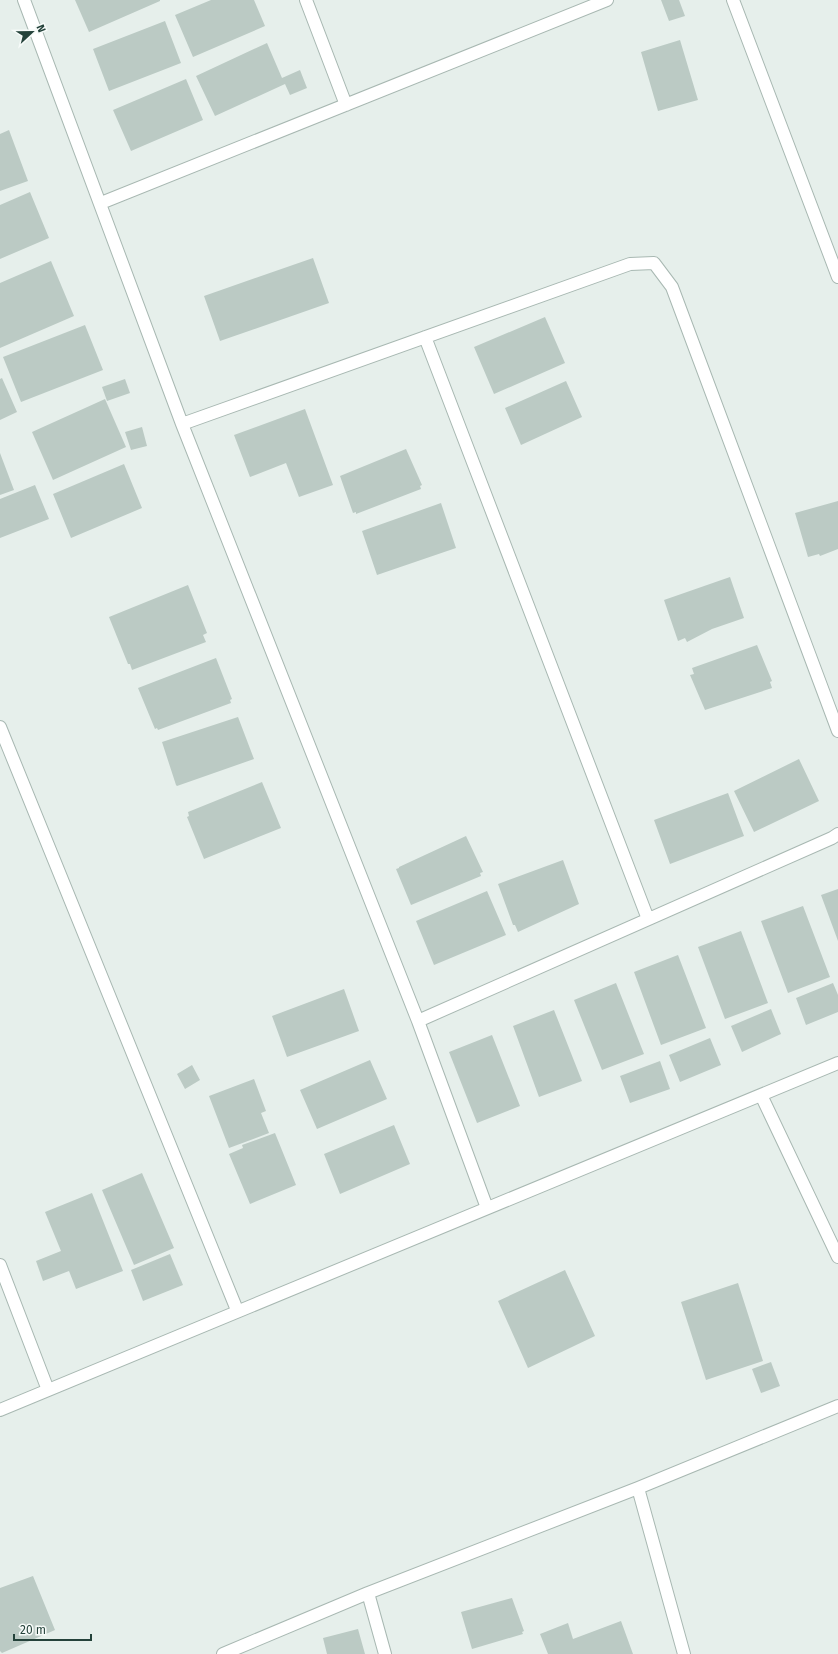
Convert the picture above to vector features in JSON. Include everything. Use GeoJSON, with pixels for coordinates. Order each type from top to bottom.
{"type":"FeatureCollection","features":[{"type":"Feature","properties":{"kind":"street"},"geometry":{"type":"LineString","coordinates":[[24,0],[101,203],[182,424],[418,1021],[487,1208]]}},
{"type":"Feature","properties":{"kind":"street"},"geometry":{"type":"LineString","coordinates":[[306,0],[346,105]]}},
{"type":"Feature","properties":{"kind":"street"},"geometry":{"type":"LineString","coordinates":[[101,203],[346,105],[579,5],[607,0]]}},
{"type":"Feature","properties":{"kind":"street"},"geometry":{"type":"LineString","coordinates":[[733,0],[838,277]]}},
{"type":"Feature","properties":{"kind":"street"},"geometry":{"type":"LineString","coordinates":[[182,424],[630,264],[654,263],[672,287],[838,731]]}},
{"type":"Feature","properties":{"kind":"street"},"geometry":{"type":"LineString","coordinates":[[425,337],[648,919]]}},
{"type":"Feature","properties":{"kind":"street"},"geometry":{"type":"LineString","coordinates":[[0,727],[5,753],[237,1310]]}},
{"type":"Feature","properties":{"kind":"street"},"geometry":{"type":"LineString","coordinates":[[418,1021],[832,838],[838,834]]}},
{"type":"Feature","properties":{"kind":"street"},"geometry":{"type":"LineString","coordinates":[[0,1410],[237,1310],[838,1062]]}},
{"type":"Feature","properties":{"kind":"street"},"geometry":{"type":"LineString","coordinates":[[761,1095],[838,1257]]}},
{"type":"Feature","properties":{"kind":"street"},"geometry":{"type":"LineString","coordinates":[[0,1265],[48,1390]]}},
{"type":"Feature","properties":{"kind":"street"},"geometry":{"type":"LineString","coordinates":[[223,1654],[368,1593],[638,1488],[838,1406]]}},
{"type":"Feature","properties":{"kind":"street"},"geometry":{"type":"LineString","coordinates":[[638,1488],[684,1654]]}},
{"type":"Feature","properties":{"kind":"street"},"geometry":{"type":"LineString","coordinates":[[368,1593],[385,1654]]}},
{"type":"Feature","properties":{"kind":"building"},"geometry":{"type":"Polygon","coordinates":[[[75,0],[160,0],[160,1],[89,32],[75,0]]]}},
{"type":"Feature","properties":{"kind":"building"},"geometry":{"type":"Polygon","coordinates":[[[211,0],[254,0],[265,26],[193,57],[175,15],[211,0]]]}},
{"type":"Feature","properties":{"kind":"building"},"geometry":{"type":"Polygon","coordinates":[[[661,0],[679,0],[685,16],[669,21],[661,0]]]}},
{"type":"Feature","properties":{"kind":"building"},"geometry":{"type":"Polygon","coordinates":[[[165,21],[181,63],[109,91],[93,49],[165,21]]]}},
{"type":"Feature","properties":{"kind":"building"},"geometry":{"type":"Polygon","coordinates":[[[680,40],[698,100],[658,111],[641,52],[680,40]]]}},
{"type":"Feature","properties":{"kind":"building"},"geometry":{"type":"Polygon","coordinates":[[[267,43],[282,78],[300,70],[307,88],[290,95],[285,84],[215,116],[196,76],[267,43]]]}},
{"type":"Feature","properties":{"kind":"building"},"geometry":{"type":"Polygon","coordinates":[[[186,79],[203,120],[131,151],[113,110],[186,79]]]}},
{"type":"Feature","properties":{"kind":"building"},"geometry":{"type":"Polygon","coordinates":[[[9,130],[28,181],[0,191],[0,134],[9,130]]]}},
{"type":"Feature","properties":{"kind":"building"},"geometry":{"type":"Polygon","coordinates":[[[30,192],[49,238],[0,259],[0,205],[30,192]]]}},
{"type":"Feature","properties":{"kind":"building"},"geometry":{"type":"Polygon","coordinates":[[[313,258],[329,303],[220,341],[204,296],[313,258]]]}},
{"type":"Feature","properties":{"kind":"building"},"geometry":{"type":"Polygon","coordinates":[[[51,261],[74,316],[0,348],[0,283],[51,261]]]}},
{"type":"Feature","properties":{"kind":"building"},"geometry":{"type":"Polygon","coordinates":[[[545,317],[565,363],[494,394],[474,347],[545,317]]]}},
{"type":"Feature","properties":{"kind":"building"},"geometry":{"type":"Polygon","coordinates":[[[85,325],[103,370],[21,402],[3,357],[85,325]]]}},
{"type":"Feature","properties":{"kind":"building"},"geometry":{"type":"Polygon","coordinates":[[[2,378],[17,412],[0,420],[0,379],[2,378]]]}},
{"type":"Feature","properties":{"kind":"building"},"geometry":{"type":"Polygon","coordinates":[[[125,379],[130,393],[107,401],[102,387],[125,379]]]}},
{"type":"Feature","properties":{"kind":"building"},"geometry":{"type":"Polygon","coordinates":[[[566,381],[582,417],[521,445],[505,408],[566,381]]]}},
{"type":"Feature","properties":{"kind":"building"},"geometry":{"type":"Polygon","coordinates":[[[105,399],[126,447],[53,480],[32,432],[105,399]]]}},
{"type":"Feature","properties":{"kind":"building"},"geometry":{"type":"Polygon","coordinates":[[[305,409],[333,485],[299,497],[286,463],[250,477],[234,435],[305,409]]]}},
{"type":"Feature","properties":{"kind":"building"},"geometry":{"type":"Polygon","coordinates":[[[142,427],[147,446],[131,450],[125,432],[142,427]]]}},
{"type":"Feature","properties":{"kind":"building"},"geometry":{"type":"Polygon","coordinates":[[[406,449],[422,485],[420,486],[421,489],[356,514],[356,512],[353,513],[340,476],[406,449]]]}},
{"type":"Feature","properties":{"kind":"building"},"geometry":{"type":"Polygon","coordinates":[[[0,453],[14,490],[0,495],[0,453]]]}},
{"type":"Feature","properties":{"kind":"building"},"geometry":{"type":"Polygon","coordinates":[[[124,464],[142,508],[71,538],[53,494],[124,464]]]}},
{"type":"Feature","properties":{"kind":"building"},"geometry":{"type":"Polygon","coordinates":[[[35,485],[49,519],[0,538],[0,499],[35,485]]]}},
{"type":"Feature","properties":{"kind":"building"},"geometry":{"type":"Polygon","coordinates":[[[838,501],[838,549],[820,556],[819,554],[808,557],[795,513],[838,501]]]}},
{"type":"Feature","properties":{"kind":"building"},"geometry":{"type":"Polygon","coordinates":[[[441,503],[456,548],[377,575],[362,531],[441,503]]]}},
{"type":"Feature","properties":{"kind":"building"},"geometry":{"type":"Polygon","coordinates":[[[730,577],[744,618],[712,629],[687,642],[685,638],[678,641],[664,600],[730,577]]]}},
{"type":"Feature","properties":{"kind":"building"},"geometry":{"type":"Polygon","coordinates":[[[188,585],[207,633],[203,635],[206,642],[132,670],[130,664],[128,664],[109,617],[188,585]]]}},
{"type":"Feature","properties":{"kind":"building"},"geometry":{"type":"Polygon","coordinates":[[[757,645],[772,681],[770,682],[772,688],[705,710],[690,675],[694,674],[692,668],[757,645]]]}},
{"type":"Feature","properties":{"kind":"building"},"geometry":{"type":"Polygon","coordinates":[[[216,658],[232,699],[230,700],[231,703],[158,730],[157,728],[155,729],[138,688],[216,658]]]}},
{"type":"Feature","properties":{"kind":"building"},"geometry":{"type":"Polygon","coordinates":[[[238,717],[254,759],[177,786],[162,742],[238,717]]]}},
{"type":"Feature","properties":{"kind":"building"},"geometry":{"type":"Polygon","coordinates":[[[799,759],[819,801],[754,832],[734,791],[799,759]]]}},
{"type":"Feature","properties":{"kind":"building"},"geometry":{"type":"Polygon","coordinates":[[[262,782],[281,828],[204,859],[187,817],[189,816],[188,812],[262,782]]]}},
{"type":"Feature","properties":{"kind":"building"},"geometry":{"type":"Polygon","coordinates":[[[728,793],[744,836],[670,864],[654,820],[728,793]]]}},
{"type":"Feature","properties":{"kind":"building"},"geometry":{"type":"Polygon","coordinates":[[[466,836],[483,872],[480,873],[481,876],[411,905],[396,869],[466,836]]]}},
{"type":"Feature","properties":{"kind":"building"},"geometry":{"type":"Polygon","coordinates":[[[563,860],[579,904],[518,932],[515,925],[513,925],[498,884],[563,860]]]}},
{"type":"Feature","properties":{"kind":"building"},"geometry":{"type":"Polygon","coordinates":[[[838,889],[838,941],[821,895],[838,889]]]}},
{"type":"Feature","properties":{"kind":"building"},"geometry":{"type":"Polygon","coordinates":[[[487,891],[506,935],[434,965],[416,921],[487,891]]]}},
{"type":"Feature","properties":{"kind":"building"},"geometry":{"type":"Polygon","coordinates":[[[803,906],[830,977],[788,993],[761,921],[803,906]]]}},
{"type":"Feature","properties":{"kind":"building"},"geometry":{"type":"Polygon","coordinates":[[[741,931],[768,1003],[725,1019],[698,947],[741,931]]]}},
{"type":"Feature","properties":{"kind":"building"},"geometry":{"type":"Polygon","coordinates":[[[678,955],[706,1028],[661,1045],[634,972],[678,955]]]}},
{"type":"Feature","properties":{"kind":"building"},"geometry":{"type":"Polygon","coordinates":[[[616,983],[644,1054],[602,1070],[574,1000],[616,983]]]}},
{"type":"Feature","properties":{"kind":"building"},"geometry":{"type":"Polygon","coordinates":[[[833,983],[838,995],[838,1012],[806,1025],[796,998],[833,983]]]}},
{"type":"Feature","properties":{"kind":"building"},"geometry":{"type":"Polygon","coordinates":[[[344,989],[359,1031],[287,1057],[272,1016],[344,989]]]}},
{"type":"Feature","properties":{"kind":"building"},"geometry":{"type":"Polygon","coordinates":[[[771,1009],[781,1034],[742,1052],[731,1026],[771,1009]]]}},
{"type":"Feature","properties":{"kind":"building"},"geometry":{"type":"Polygon","coordinates":[[[554,1010],[582,1081],[539,1097],[513,1026],[554,1010]]]}},
{"type":"Feature","properties":{"kind":"building"},"geometry":{"type":"Polygon","coordinates":[[[492,1035],[520,1106],[477,1123],[449,1052],[492,1035]]]}},
{"type":"Feature","properties":{"kind":"building"},"geometry":{"type":"Polygon","coordinates":[[[710,1038],[721,1065],[680,1082],[669,1055],[710,1038]]]}},
{"type":"Feature","properties":{"kind":"building"},"geometry":{"type":"Polygon","coordinates":[[[370,1060],[387,1099],[317,1129],[300,1090],[370,1060]]]}},
{"type":"Feature","properties":{"kind":"building"},"geometry":{"type":"Polygon","coordinates":[[[660,1061],[670,1089],[630,1103],[620,1076],[660,1061]]]}},
{"type":"Feature","properties":{"kind":"building"},"geometry":{"type":"Polygon","coordinates":[[[192,1065],[200,1080],[185,1089],[177,1074],[192,1065]]]}},
{"type":"Feature","properties":{"kind":"building"},"geometry":{"type":"Polygon","coordinates":[[[254,1079],[266,1111],[261,1113],[269,1133],[229,1148],[209,1096],[254,1079]]]}},
{"type":"Feature","properties":{"kind":"building"},"geometry":{"type":"Polygon","coordinates":[[[394,1125],[410,1164],[340,1194],[324,1154],[394,1125]]]}},
{"type":"Feature","properties":{"kind":"building"},"geometry":{"type":"Polygon","coordinates":[[[275,1133],[296,1185],[250,1204],[229,1154],[243,1148],[242,1145],[275,1133]]]}},
{"type":"Feature","properties":{"kind":"building"},"geometry":{"type":"Polygon","coordinates":[[[142,1173],[174,1248],[134,1265],[102,1190],[142,1173]]]}},
{"type":"Feature","properties":{"kind":"building"},"geometry":{"type":"Polygon","coordinates":[[[92,1193],[123,1271],[76,1289],[69,1271],[43,1281],[36,1261],[61,1251],[45,1212],[92,1193]]]}},
{"type":"Feature","properties":{"kind":"building"},"geometry":{"type":"Polygon","coordinates":[[[170,1254],[183,1285],[143,1301],[131,1270],[170,1254]]]}},
{"type":"Feature","properties":{"kind":"building"},"geometry":{"type":"Polygon","coordinates":[[[565,1270],[595,1336],[528,1368],[498,1301],[565,1270]]]}},
{"type":"Feature","properties":{"kind":"building"},"geometry":{"type":"Polygon","coordinates":[[[738,1283],[763,1361],[706,1380],[681,1302],[738,1283]]]}},
{"type":"Feature","properties":{"kind":"building"},"geometry":{"type":"Polygon","coordinates":[[[771,1362],[780,1386],[761,1393],[752,1369],[771,1362]]]}},
{"type":"Feature","properties":{"kind":"building"},"geometry":{"type":"Polygon","coordinates":[[[33,1576],[55,1630],[2,1653],[0,1651],[0,1588],[33,1576]]]}},
{"type":"Feature","properties":{"kind":"building"},"geometry":{"type":"Polygon","coordinates":[[[512,1598],[524,1631],[522,1632],[523,1634],[472,1649],[461,1612],[512,1598]]]}},
{"type":"Feature","properties":{"kind":"building"},"geometry":{"type":"Polygon","coordinates":[[[621,1621],[633,1654],[548,1654],[540,1634],[568,1623],[573,1639],[621,1621]]]}},
{"type":"Feature","properties":{"kind":"building"},"geometry":{"type":"Polygon","coordinates":[[[358,1629],[365,1654],[327,1654],[323,1638],[358,1629]]]}}]}
